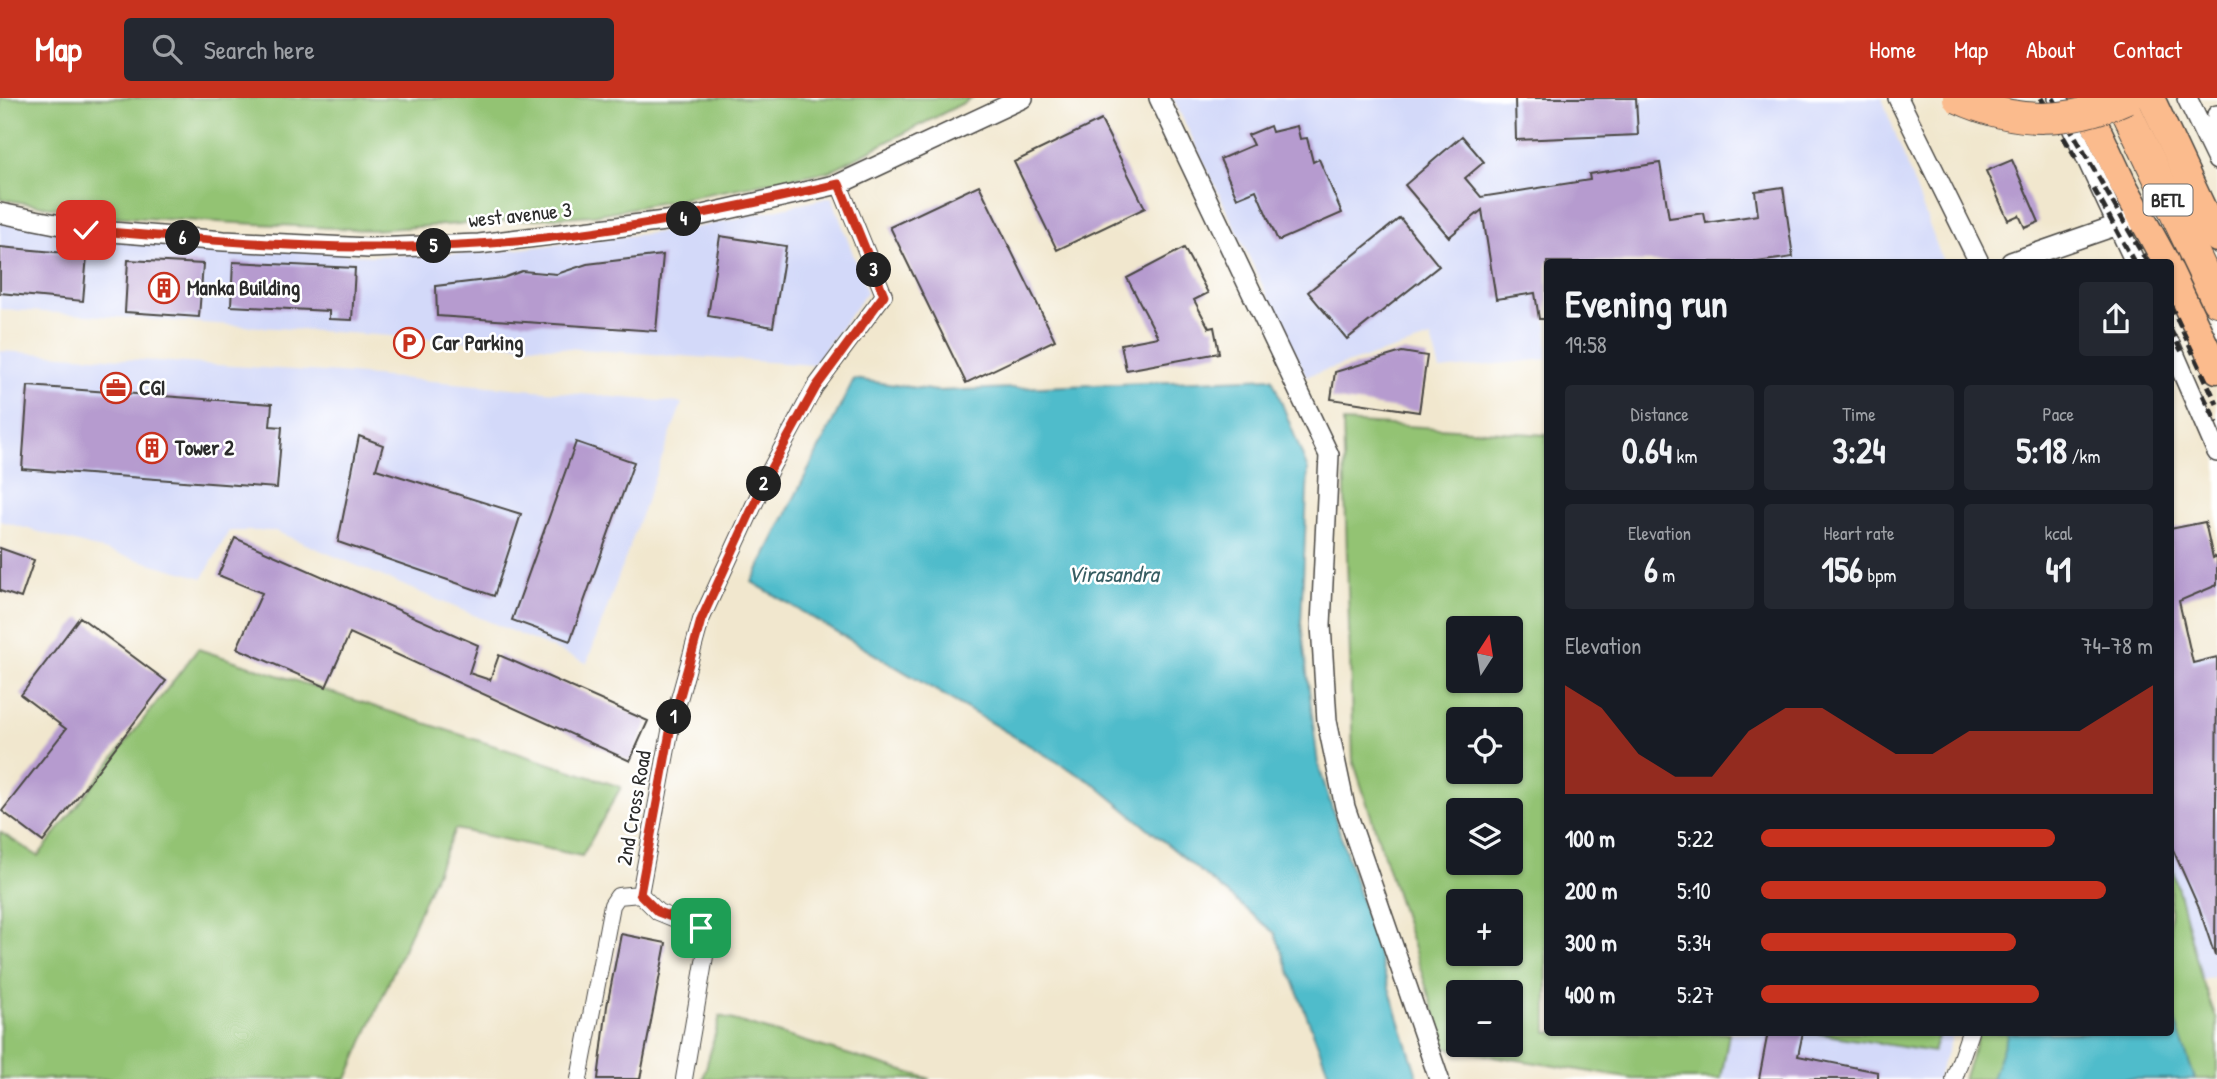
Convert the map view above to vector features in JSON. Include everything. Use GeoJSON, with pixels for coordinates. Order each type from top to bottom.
{"type":"FeatureCollection","features":[{"type":"Feature","properties":{"kind":"highway"},"geometry":{"type":"LineString","coordinates":[[1958,98],[1975,106],[2044,121],[2079,116],[2127,98]]}},
{"type":"Feature","properties":{"kind":"highway"},"geometry":{"type":"LineString","coordinates":[[2083,98],[2129,220],[2163,259]]}},
{"type":"Feature","properties":{"kind":"highway","name":"BETL"},"geometry":{"type":"LineString","coordinates":[[2120,98],[2217,301]]}},
{"type":"Feature","properties":{"kind":"highway"},"geometry":{"type":"LineString","coordinates":[[2151,98],[2217,239]]}},
{"type":"Feature","properties":{"kind":"highway"},"geometry":{"type":"LineString","coordinates":[[2174,279],[2217,370]]}},
{"type":"Feature","properties":{"kind":"street","name":"west avenue 3"},"geometry":{"type":"LineString","coordinates":[[0,213],[86,230],[224,241],[369,248],[452,245],[689,218],[839,184],[1023,98]]}},
{"type":"Feature","properties":{"kind":"street"},"geometry":{"type":"LineString","coordinates":[[1159,98],[1329,455],[1321,625],[1327,721],[1345,807],[1439,1079]]}},
{"type":"Feature","properties":{"kind":"street"},"geometry":{"type":"LineString","coordinates":[[1898,98],[1978,259]]}},
{"type":"Feature","properties":{"kind":"street"},"geometry":{"type":"LineString","coordinates":[[2058,98],[2129,220],[2135,259]]}},
{"type":"Feature","properties":{"kind":"street"},"geometry":{"type":"LineString","coordinates":[[2187,98],[2215,156]]}},
{"type":"Feature","properties":{"kind":"street"},"geometry":{"type":"LineString","coordinates":[[2215,156],[2217,115]]}},
{"type":"Feature","properties":{"kind":"street","name":"2nd Cross Road"},"geometry":{"type":"LineString","coordinates":[[684,1079],[709,933],[658,912],[640,894],[670,732],[701,620],[770,470],[816,387],[884,295],[839,184]]}},
{"type":"Feature","properties":{"kind":"street"},"geometry":{"type":"LineString","coordinates":[[2019,259],[2129,220]]}},
{"type":"Feature","properties":{"kind":"street"},"geometry":{"type":"LineString","coordinates":[[2174,353],[2217,452]]}},
{"type":"Feature","properties":{"kind":"street"},"geometry":{"type":"LineString","coordinates":[[579,1079],[612,905],[618,896],[640,894]]}},
{"type":"Feature","properties":{"kind":"street"},"geometry":{"type":"LineString","coordinates":[[1954,1079],[1969,1036]]}},
{"type":"Feature","properties":{"kind":"shaded area"},"geometry":{"type":"Polygon","coordinates":[[[1173,98],[1882,98],[1942,259],[1544,259],[1544,359],[1440,370],[1431,338],[1306,376],[1173,98]]]}},
{"type":"Feature","properties":{"kind":"shaded area"},"geometry":{"type":"Polygon","coordinates":[[[832,197],[867,292],[813,365],[0,309],[0,219],[370,256],[484,253],[694,228],[832,197]]]}},
{"type":"Feature","properties":{"kind":"shaded area"},"geometry":{"type":"Polygon","coordinates":[[[0,351],[339,373],[682,403],[587,663],[275,531],[229,531],[203,578],[0,521],[0,351]]]}},
{"type":"Feature","properties":{"kind":"shaded area"},"geometry":{"type":"Polygon","coordinates":[[[2217,652],[2217,976],[2202,980],[2174,874],[2174,662],[2217,652]]]}},
{"type":"Feature","properties":{"kind":"shaded area"},"geometry":{"type":"Polygon","coordinates":[[[1728,1036],[1953,1036],[1937,1079],[1721,1079],[1728,1036]]]}},
{"type":"Feature","properties":{"kind":"green space"},"geometry":{"type":"Polygon","coordinates":[[[0,98],[973,98],[830,171],[594,215],[371,230],[105,216],[0,199],[0,98]]]}},
{"type":"Feature","properties":{"kind":"green space"},"geometry":{"type":"Polygon","coordinates":[[[1343,422],[1544,435],[1544,1036],[1728,1036],[1721,1079],[1633,1079],[1500,1057],[1523,1057],[1523,980],[1446,980],[1446,1048],[1353,760],[1343,422]]]}},
{"type":"Feature","properties":{"kind":"green space"},"geometry":{"type":"Polygon","coordinates":[[[198,649],[621,787],[582,856],[455,829],[347,1079],[0,1079],[0,832],[38,856],[198,649]]]}},
{"type":"Feature","properties":{"kind":"green space"},"geometry":{"type":"Polygon","coordinates":[[[2174,874],[2202,980],[2217,1020],[2217,1079],[1963,1079],[1978,1036],[2174,1036],[2174,874]]]}},
{"type":"Feature","properties":{"kind":"green space"},"geometry":{"type":"Polygon","coordinates":[[[720,1016],[930,1079],[703,1079],[720,1016]]]}},
{"type":"Feature","properties":{"kind":"green space"},"geometry":{"type":"Polygon","coordinates":[[[1834,1036],[1938,1036],[1933,1052],[1834,1036]]]}},
{"type":"Feature","properties":{"kind":"water","name":"Virasandra"},"geometry":{"type":"Polygon","coordinates":[[[1272,378],[1308,470],[1301,623],[1318,764],[1418,1079],[1331,1079],[1275,933],[1093,783],[752,582],[854,379],[937,391],[1272,378]]]}},
{"type":"Feature","properties":{"kind":"water"},"geometry":{"type":"Polygon","coordinates":[[[2174,1019],[2195,1079],[1992,1079],[2007,1036],[2174,1036],[2174,1019]]]}},
{"type":"Feature","properties":{"kind":"building"},"geometry":{"type":"Polygon","coordinates":[[[1515,98],[1636,98],[1638,135],[1516,140],[1515,98]]]}},
{"type":"Feature","properties":{"kind":"building"},"geometry":{"type":"Polygon","coordinates":[[[1101,120],[1145,208],[1057,250],[1014,162],[1101,120]]]}},
{"type":"Feature","properties":{"kind":"building"},"geometry":{"type":"Polygon","coordinates":[[[1270,126],[1272,132],[1297,126],[1300,139],[1307,138],[1313,162],[1319,159],[1342,213],[1278,241],[1256,190],[1237,198],[1220,159],[1253,145],[1248,135],[1270,126]]]}},
{"type":"Feature","properties":{"kind":"building"},"geometry":{"type":"Polygon","coordinates":[[[1462,136],[1484,162],[1465,178],[1481,197],[1590,180],[1589,174],[1660,163],[1669,218],[1704,213],[1706,223],[1758,215],[1755,191],[1783,187],[1793,257],[1544,259],[1544,319],[1539,319],[1535,293],[1496,299],[1482,210],[1449,237],[1405,185],[1462,136]]]}},
{"type":"Feature","properties":{"kind":"building"},"geometry":{"type":"Polygon","coordinates":[[[2012,160],[2039,222],[2025,228],[2019,215],[2008,220],[1986,171],[2012,160]]]}},
{"type":"Feature","properties":{"kind":"building"},"geometry":{"type":"Polygon","coordinates":[[[979,185],[1055,340],[966,383],[890,227],[979,185]]]}},
{"type":"Feature","properties":{"kind":"building"},"geometry":{"type":"Polygon","coordinates":[[[1400,218],[1439,266],[1347,339],[1308,292],[1400,218]]]}},
{"type":"Feature","properties":{"kind":"building"},"geometry":{"type":"Polygon","coordinates":[[[720,236],[786,246],[773,327],[708,316],[720,236]]]}},
{"type":"Feature","properties":{"kind":"building"},"geometry":{"type":"Polygon","coordinates":[[[0,247],[87,255],[83,301],[0,293],[0,247]]]}},
{"type":"Feature","properties":{"kind":"building"},"geometry":{"type":"Polygon","coordinates":[[[1184,248],[1208,293],[1194,300],[1209,328],[1214,327],[1219,353],[1126,370],[1121,344],[1158,337],[1127,278],[1184,248]]]}},
{"type":"Feature","properties":{"kind":"building"},"geometry":{"type":"Polygon","coordinates":[[[663,255],[656,331],[437,316],[436,286],[503,278],[522,271],[557,274],[587,264],[663,255]]]}},
{"type":"Feature","properties":{"kind":"building","name":"Manka Building"},"geometry":{"type":"Polygon","coordinates":[[[128,260],[203,264],[199,317],[125,312],[128,260]]]}},
{"type":"Feature","properties":{"kind":"building"},"geometry":{"type":"Polygon","coordinates":[[[233,262],[355,268],[352,320],[329,319],[329,311],[231,306],[233,262]]]}},
{"type":"Feature","properties":{"kind":"building"},"geometry":{"type":"Polygon","coordinates":[[[1402,352],[1427,356],[1419,412],[1331,399],[1335,372],[1402,352]]]}},
{"type":"Feature","properties":{"kind":"building","name":"Tower 2"},"geometry":{"type":"Polygon","coordinates":[[[28,386],[272,404],[270,426],[282,427],[277,488],[22,469],[28,386]]]}},
{"type":"Feature","properties":{"kind":"building"},"geometry":{"type":"Polygon","coordinates":[[[359,436],[383,445],[376,469],[521,514],[494,596],[338,542],[359,436]]]}},
{"type":"Feature","properties":{"kind":"building"},"geometry":{"type":"Polygon","coordinates":[[[576,442],[634,462],[570,641],[512,620],[576,442]]]}},
{"type":"Feature","properties":{"kind":"building"},"geometry":{"type":"Polygon","coordinates":[[[2205,522],[2213,558],[2217,556],[2217,585],[2179,601],[2193,663],[2217,657],[2215,956],[2199,908],[2174,852],[2174,528],[2205,522]]]}},
{"type":"Feature","properties":{"kind":"building"},"geometry":{"type":"Polygon","coordinates":[[[235,538],[478,645],[469,673],[490,680],[499,655],[648,721],[630,761],[350,633],[326,687],[237,648],[262,593],[218,575],[235,538]]]}},
{"type":"Feature","properties":{"kind":"building"},"geometry":{"type":"Polygon","coordinates":[[[0,548],[34,560],[21,598],[0,591],[0,548]]]}},
{"type":"Feature","properties":{"kind":"building"},"geometry":{"type":"Polygon","coordinates":[[[80,617],[166,681],[43,842],[2,811],[66,729],[21,695],[80,617]]]}},
{"type":"Feature","properties":{"kind":"building"},"geometry":{"type":"Polygon","coordinates":[[[621,934],[666,943],[640,1079],[598,1079],[607,1006],[621,934]]]}},
{"type":"Feature","properties":{"kind":"building"},"geometry":{"type":"Polygon","coordinates":[[[1767,1036],[1802,1036],[1798,1056],[1878,1072],[1878,1079],[1759,1079],[1767,1036]]]}},
{"type":"Feature","properties":{"kind":"railway"},"geometry":{"type":"LineString","coordinates":[[2041,98],[2078,162]]}},
{"type":"Feature","properties":{"kind":"railway"},"geometry":{"type":"LineString","coordinates":[[2053,98],[2145,259]]}},
{"type":"Feature","properties":{"kind":"railway"},"geometry":{"type":"LineString","coordinates":[[2094,189],[2132,259]]}},
{"type":"Feature","properties":{"kind":"railway"},"geometry":{"type":"LineString","coordinates":[[2174,313],[2217,404]]}},
{"type":"Feature","properties":{"kind":"railway"},"geometry":{"type":"LineString","coordinates":[[2174,337],[2183,354]]}},
{"type":"Feature","properties":{"kind":"railway"},"geometry":{"type":"LineString","coordinates":[[2203,395],[2217,423]]}},
{"type":"Feature","properties":{"kind":"place","name":"Manka Building"},"geometry":{"type":"Point","coordinates":[164,288]}},
{"type":"Feature","properties":{"kind":"place","name":"Car Parking"},"geometry":{"type":"Point","coordinates":[409,343]}},
{"type":"Feature","properties":{"kind":"place","name":"CGI"},"geometry":{"type":"Point","coordinates":[116,388]}},
{"type":"Feature","properties":{"kind":"place","name":"Tower 2"},"geometry":{"type":"Point","coordinates":[152,448]}},
{"type":"Feature","properties":{"kind":"route"},"geometry":{"type":"LineString","coordinates":[[86,230],[224,241],[369,248],[479,244],[689,218],[839,184],[884,295],[816,387],[770,470],[701,620],[662,770],[640,894],[658,912],[701,928]]}}]}
